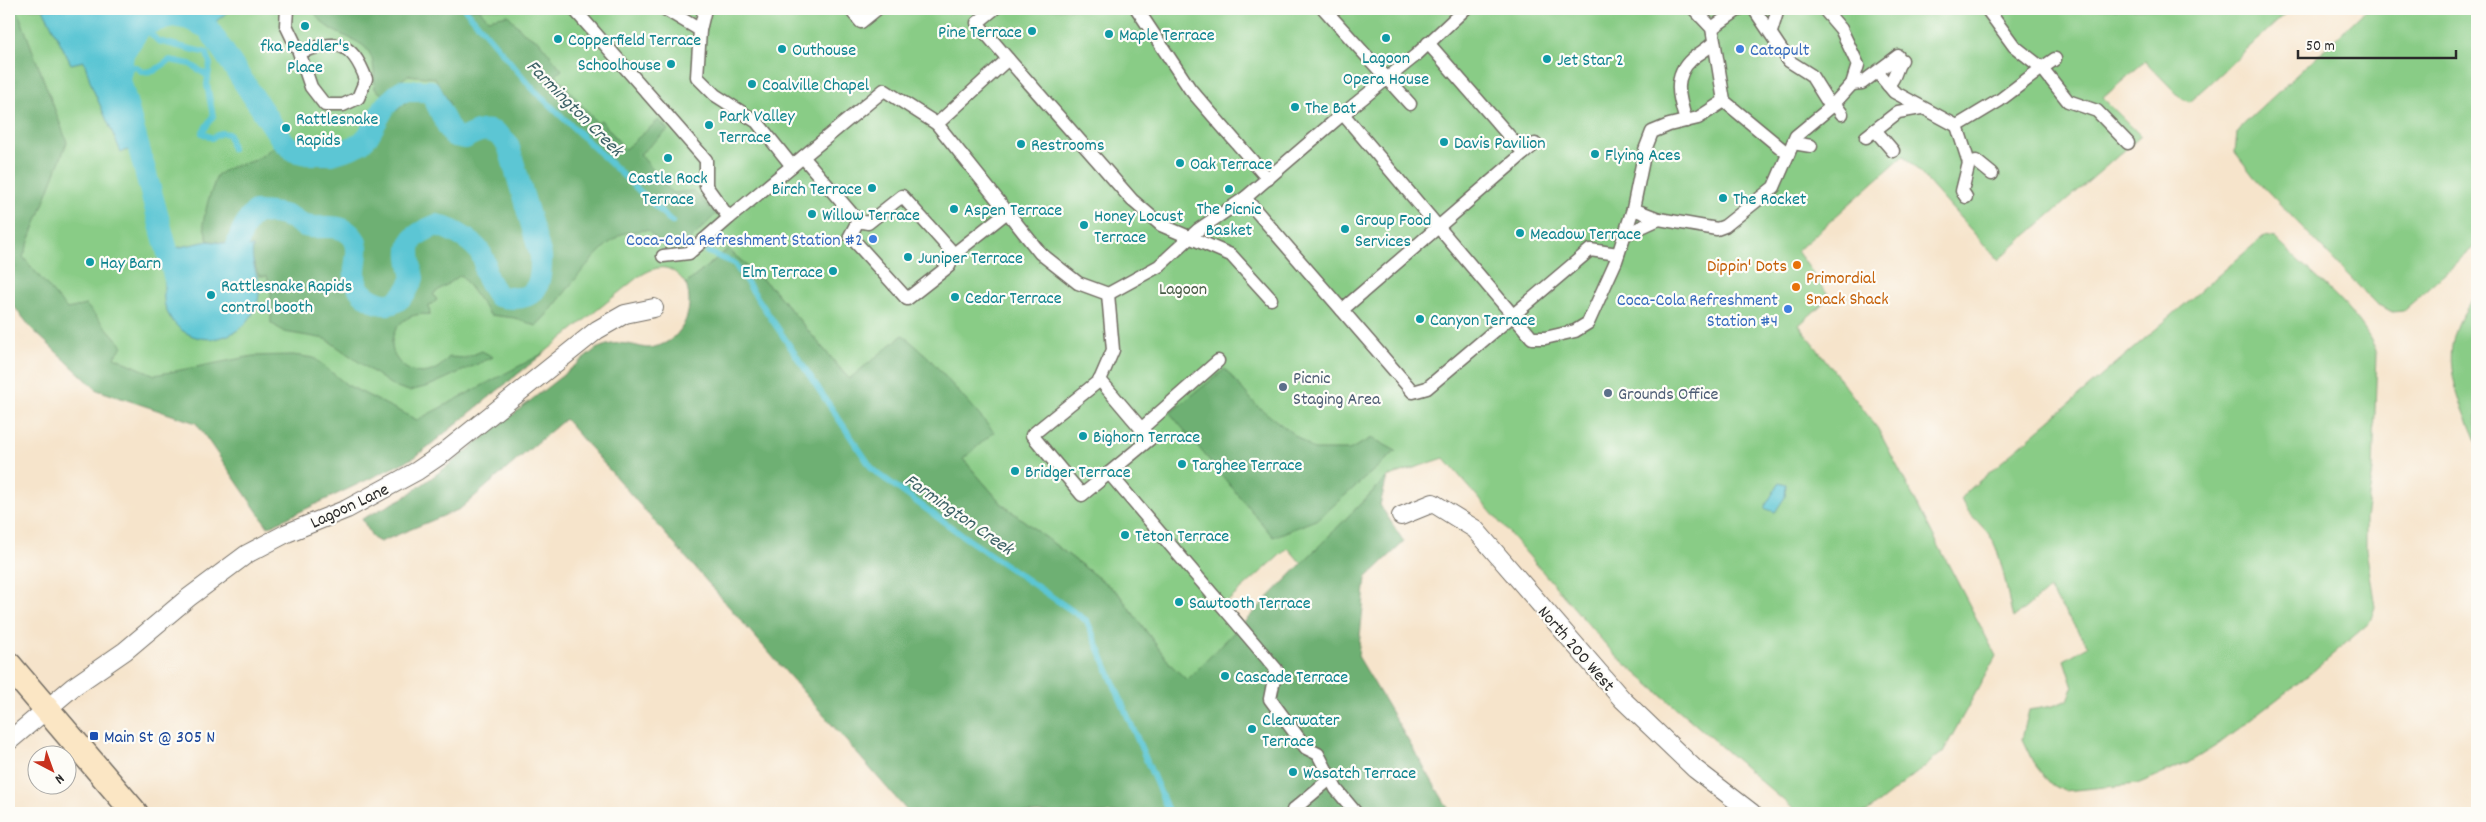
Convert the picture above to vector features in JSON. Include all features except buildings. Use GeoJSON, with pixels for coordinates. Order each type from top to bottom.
{"type":"FeatureCollection","features":[{"type":"Feature","properties":{"kind":"main road"},"geometry":{"type":"LineString","coordinates":[[9,665],[135,813]]}},
{"type":"Feature","properties":{"kind":"street"},"geometry":{"type":"LineString","coordinates":[[287,9],[286,25],[299,52],[311,87],[325,105],[343,105],[358,98],[366,79],[360,65],[343,47],[333,43],[299,52]]}},
{"type":"Feature","properties":{"kind":"street"},"geometry":{"type":"LineString","coordinates":[[574,9],[706,160],[706,186],[729,218]]}},
{"type":"Feature","properties":{"kind":"street"},"geometry":{"type":"LineString","coordinates":[[665,9],[700,30]]}},
{"type":"Feature","properties":{"kind":"street"},"geometry":{"type":"LineString","coordinates":[[705,9],[700,30],[697,78],[715,95],[757,122],[792,166]]}},
{"type":"Feature","properties":{"kind":"street"},"geometry":{"type":"LineString","coordinates":[[850,9],[861,22],[877,9]]}},
{"type":"Feature","properties":{"kind":"street"},"geometry":{"type":"LineString","coordinates":[[994,9],[977,23],[1132,200],[1162,225],[1231,255],[1270,299]]}},
{"type":"Feature","properties":{"kind":"street"},"geometry":{"type":"LineString","coordinates":[[1137,9],[1190,89],[1268,179]]}},
{"type":"Feature","properties":{"kind":"street"},"geometry":{"type":"LineString","coordinates":[[1324,9],[1410,104]]}},
{"type":"Feature","properties":{"kind":"street"},"geometry":{"type":"LineString","coordinates":[[663,256],[689,253],[884,90],[937,124],[1040,253],[1078,283],[1108,294],[1159,266],[1190,237],[1245,198],[1388,78],[1465,9]]}},
{"type":"Feature","properties":{"kind":"street"},"geometry":{"type":"LineString","coordinates":[[1694,9],[1712,28],[1724,101],[1790,148],[1810,146]]}},
{"type":"Feature","properties":{"kind":"street"},"geometry":{"type":"LineString","coordinates":[[1712,28],[1739,9]]}},
{"type":"Feature","properties":{"kind":"street"},"geometry":{"type":"LineString","coordinates":[[1754,9],[1789,60],[1811,76],[1832,105],[1842,114]]}},
{"type":"Feature","properties":{"kind":"street"},"geometry":{"type":"LineString","coordinates":[[1771,32],[1778,9]]}},
{"type":"Feature","properties":{"kind":"street"},"geometry":{"type":"LineString","coordinates":[[1633,209],[1659,219],[1717,229],[1725,226],[1774,187],[1796,136],[1832,105],[1852,84],[1858,65],[1841,29],[1824,9]]}},
{"type":"Feature","properties":{"kind":"street"},"geometry":{"type":"LineString","coordinates":[[1987,9],[2014,46],[2042,68],[2068,100],[2097,111],[2128,143]]}},
{"type":"Feature","properties":{"kind":"street"},"geometry":{"type":"LineString","coordinates":[[1686,120],[1678,95],[1680,78],[1685,67],[1714,42]]}},
{"type":"Feature","properties":{"kind":"street"},"geometry":{"type":"LineString","coordinates":[[1428,43],[1524,153]]}},
{"type":"Feature","properties":{"kind":"street"},"geometry":{"type":"LineString","coordinates":[[1852,84],[1862,83],[1900,58],[1895,78],[1888,85]]}},
{"type":"Feature","properties":{"kind":"street"},"geometry":{"type":"LineString","coordinates":[[937,124],[1008,59]]}},
{"type":"Feature","properties":{"kind":"street"},"geometry":{"type":"LineString","coordinates":[[1957,126],[2000,100],[2055,59]]}},
{"type":"Feature","properties":{"kind":"street"},"geometry":{"type":"LineString","coordinates":[[1878,73],[1894,92],[1920,108],[1957,126]]}},
{"type":"Feature","properties":{"kind":"street"},"geometry":{"type":"LineString","coordinates":[[1343,114],[1532,338],[1545,338],[1575,331],[1588,323],[1618,254],[1633,209],[1631,195],[1644,150],[1652,132],[1686,120],[1698,118],[1724,101]]}},
{"type":"Feature","properties":{"kind":"street"},"geometry":{"type":"LineString","coordinates":[[1893,151],[1871,134],[1898,112],[1920,108]]}},
{"type":"Feature","properties":{"kind":"street"},"geometry":{"type":"LineString","coordinates":[[1957,126],[1961,145],[1969,163],[1962,191],[1966,197]]}},
{"type":"Feature","properties":{"kind":"street"},"geometry":{"type":"LineString","coordinates":[[1342,310],[1535,144]]}},
{"type":"Feature","properties":{"kind":"street"},"geometry":{"type":"LineString","coordinates":[[803,157],[858,220],[868,223],[902,196],[954,254]]}},
{"type":"Feature","properties":{"kind":"street"},"geometry":{"type":"LineString","coordinates":[[1969,163],[1976,161],[1992,174]]}},
{"type":"Feature","properties":{"kind":"street"},"geometry":{"type":"LineString","coordinates":[[1245,198],[1413,392],[1426,388],[1590,250],[1618,254]]}},
{"type":"Feature","properties":{"kind":"street"},"geometry":{"type":"LineString","coordinates":[[858,220],[850,236],[907,299],[949,266],[954,254],[1007,212]]}},
{"type":"Feature","properties":{"kind":"street"},"geometry":{"type":"LineString","coordinates":[[1624,235],[1659,219]]}},
{"type":"Feature","properties":{"kind":"street"},"geometry":{"type":"LineString","coordinates":[[1100,380],[1150,439],[1082,495],[1032,435],[1100,380],[1113,350],[1108,294]]}},
{"type":"Feature","properties":{"kind":"street","name":"Lagoon Lane"},"geometry":{"type":"LineString","coordinates":[[9,741],[47,708],[125,650],[203,586],[246,554],[287,533],[347,509],[417,471],[442,454],[590,335],[625,314],[654,308]]}},
{"type":"Feature","properties":{"kind":"street"},"geometry":{"type":"LineString","coordinates":[[1141,428],[1218,361]]}},
{"type":"Feature","properties":{"kind":"street"},"geometry":{"type":"LineString","coordinates":[[1109,473],[1276,670],[1270,699],[1306,748],[1318,754],[1336,789],[1356,813]]}},
{"type":"Feature","properties":{"kind":"street","name":"North 200 West"},"geometry":{"type":"LineString","coordinates":[[1401,516],[1432,503],[1475,529],[1622,699],[1695,770],[1752,813]]}},
{"type":"Feature","properties":{"kind":"street"},"geometry":{"type":"LineString","coordinates":[[1295,813],[1293,810],[1331,778]]}},
{"type":"Feature","properties":{"kind":"green space","name":"Lagoon"},"geometry":{"type":"Polygon","coordinates":[[[9,9],[2291,9],[2189,102],[2181,98],[2145,61],[2103,98],[2141,136],[1998,260],[1904,155],[1797,251],[1830,297],[1799,325],[1878,429],[1996,656],[1943,752],[1866,813],[1798,813],[1614,654],[1444,458],[1387,477],[1302,564],[1288,548],[1226,603],[1277,667],[1216,727],[1118,593],[1002,504],[963,459],[849,379],[774,290],[728,249],[686,284],[675,272],[664,268],[652,270],[638,277],[415,457],[286,490],[271,428],[102,367],[9,256],[9,9]]]}},
{"type":"Feature","properties":{"kind":"green space"},"geometry":{"type":"Polygon","coordinates":[[[9,9],[17,9],[67,142],[23,257],[67,309],[86,305],[123,346],[114,357],[155,375],[253,356],[293,355],[314,358],[347,385],[417,420],[544,353],[415,457],[268,527],[196,423],[97,390],[32,329],[9,300],[9,9]]]}},
{"type":"Feature","properties":{"kind":"green space"},"geometry":{"type":"Polygon","coordinates":[[[313,9],[479,9],[488,19],[508,15],[523,32],[539,41],[562,70],[556,75],[597,123],[601,120],[625,149],[659,120],[668,130],[640,154],[672,193],[693,191],[716,214],[689,241],[666,248],[647,230],[620,235],[596,255],[536,326],[515,318],[490,315],[461,275],[433,294],[437,300],[429,306],[430,315],[415,315],[401,323],[394,334],[392,346],[396,357],[403,366],[413,371],[425,373],[437,368],[449,357],[465,358],[482,351],[493,357],[429,386],[409,391],[393,386],[326,339],[284,332],[271,323],[271,292],[267,276],[259,276],[251,256],[253,247],[208,241],[203,223],[217,175],[231,167],[256,160],[276,145],[288,154],[313,164],[337,163],[361,151],[378,134],[393,108],[396,111],[410,99],[423,100],[433,115],[450,104],[435,78],[408,75],[383,95],[375,89],[373,62],[370,54],[359,43],[326,26],[313,9]]]}},
{"type":"Feature","properties":{"kind":"green space"},"geometry":{"type":"Polygon","coordinates":[[[2367,9],[2477,9],[2477,245],[2403,311],[2393,312],[2376,304],[2254,177],[2235,152],[2237,133],[2244,124],[2367,9]]]}},
{"type":"Feature","properties":{"kind":"green space"},"geometry":{"type":"Polygon","coordinates":[[[2264,236],[2275,238],[2332,292],[2359,322],[2377,353],[2373,470],[2366,518],[2366,549],[2375,607],[2369,623],[2311,673],[2219,744],[2188,763],[2137,784],[2064,791],[2049,783],[2033,762],[2022,739],[2029,710],[2053,706],[2068,700],[2073,688],[2064,660],[2088,646],[2049,589],[2013,618],[1996,547],[1992,539],[1967,510],[1961,499],[1969,490],[2264,236]]]}},
{"type":"Feature","properties":{"kind":"green space"},"geometry":{"type":"Polygon","coordinates":[[[728,249],[774,290],[849,379],[903,335],[927,356],[994,432],[963,459],[1002,504],[1118,593],[1171,665],[1187,680],[1387,477],[1380,505],[1404,542],[1366,578],[1358,656],[1451,813],[909,813],[565,419],[460,509],[380,542],[373,538],[362,519],[405,497],[445,468],[596,349],[605,345],[619,343],[648,348],[660,346],[669,341],[677,334],[687,316],[689,295],[686,284],[728,249]]]}},
{"type":"Feature","properties":{"kind":"green space"},"geometry":{"type":"Polygon","coordinates":[[[2477,295],[2477,443],[2455,385],[2452,368],[2452,350],[2455,332],[2463,314],[2477,295]]]}},
{"type":"Feature","properties":{"kind":"green space"},"geometry":{"type":"Polygon","coordinates":[[[1225,369],[1257,406],[1314,450],[1349,450],[1372,438],[1396,451],[1318,519],[1273,537],[1170,413],[1225,369]]]}},
{"type":"Feature","properties":{"kind":"water"},"geometry":{"type":"Polygon","coordinates":[[[43,9],[173,9],[153,13],[137,22],[127,32],[119,45],[114,59],[115,89],[131,149],[121,152],[92,87],[84,61],[71,64],[43,9]]]}},
{"type":"Feature","properties":{"kind":"water"},"geometry":{"type":"Polygon","coordinates":[[[175,9],[230,10],[214,23],[195,12],[175,9]]]}},
{"type":"Feature","properties":{"kind":"water"},"geometry":{"type":"Polygon","coordinates":[[[208,241],[253,247],[252,255],[259,290],[256,307],[248,321],[224,337],[210,339],[196,337],[183,331],[172,321],[164,303],[164,283],[170,280],[162,251],[208,241]]]}},
{"type":"Feature","properties":{"kind":"water"},"geometry":{"type":"Polygon","coordinates":[[[1779,483],[1786,485],[1785,497],[1775,512],[1764,508],[1779,483]]]}},
{"type":"Feature","properties":{"kind":"waterway","name":"Farmington Creek"},"geometry":{"type":"LineString","coordinates":[[465,9],[533,89],[672,222]]}},
{"type":"Feature","properties":{"kind":"waterway","name":"Rattlesnake Rapids"},"geometry":{"type":"LineString","coordinates":[[172,16],[189,19],[208,28],[282,140],[294,151],[307,154],[332,154],[361,143],[368,136],[385,106],[401,91],[430,91],[454,136],[465,138],[471,134],[483,131],[493,132],[498,135],[508,145],[541,256],[540,277],[533,291],[528,296],[520,298],[498,296],[487,278],[485,261],[471,242],[437,225],[418,234],[410,244],[409,258],[413,278],[404,295],[390,304],[379,303],[363,294],[357,285],[355,279],[357,245],[355,240],[345,230],[334,227],[305,226],[283,215],[255,212],[242,231],[236,253],[244,288],[242,303],[233,314],[218,323],[207,324],[198,322],[190,316],[183,308],[120,80],[123,53],[142,25],[172,16]]}},
{"type":"Feature","properties":{"kind":"waterway"},"geometry":{"type":"LineString","coordinates":[[137,20],[158,41],[207,53],[210,64],[208,76]]}},
{"type":"Feature","properties":{"kind":"waterway"},"geometry":{"type":"LineString","coordinates":[[129,67],[137,67],[142,72],[154,71],[170,60],[190,64],[208,76],[207,85],[213,116],[202,133],[212,138],[221,133],[229,134],[232,149]]}},
{"type":"Feature","properties":{"kind":"waterway","name":"Farmington Creek"},"geometry":{"type":"LineString","coordinates":[[708,252],[734,263],[873,470],[966,538],[1087,621],[1169,813]]}},
{"type":"Feature","properties":{"kind":"place","name":"fka Peddler's Place"},"geometry":{"type":"Point","coordinates":[305,26]}},
{"type":"Feature","properties":{"kind":"place","name":"Pine Terrace"},"geometry":{"type":"Point","coordinates":[1032,31]}},
{"type":"Feature","properties":{"kind":"place","name":"Maple Terrace"},"geometry":{"type":"Point","coordinates":[1109,34]}},
{"type":"Feature","properties":{"kind":"place","name":"Lagoon Opera House"},"geometry":{"type":"Point","coordinates":[1386,38]}},
{"type":"Feature","properties":{"kind":"place","name":"Copperfield Terrace"},"geometry":{"type":"Point","coordinates":[558,39]}},
{"type":"Feature","properties":{"kind":"place","name":"Outhouse"},"geometry":{"type":"Point","coordinates":[782,49]}},
{"type":"Feature","properties":{"kind":"place","name":"Catapult"},"geometry":{"type":"Point","coordinates":[1740,49]}},
{"type":"Feature","properties":{"kind":"place","name":"Jet Star 2"},"geometry":{"type":"Point","coordinates":[1547,59]}},
{"type":"Feature","properties":{"kind":"place","name":"Schoolhouse"},"geometry":{"type":"Point","coordinates":[671,64]}},
{"type":"Feature","properties":{"kind":"place","name":"Coalville Chapel"},"geometry":{"type":"Point","coordinates":[752,84]}},
{"type":"Feature","properties":{"kind":"place","name":"The Bat"},"geometry":{"type":"Point","coordinates":[1295,107]}},
{"type":"Feature","properties":{"kind":"place","name":"Park Valley Terrace"},"geometry":{"type":"Point","coordinates":[709,125]}},
{"type":"Feature","properties":{"kind":"place","name":"Rattlesnake Rapids"},"geometry":{"type":"Point","coordinates":[286,128]}},
{"type":"Feature","properties":{"kind":"place","name":"Davis Pavilion"},"geometry":{"type":"Point","coordinates":[1444,142]}},
{"type":"Feature","properties":{"kind":"place","name":"Restrooms"},"geometry":{"type":"Point","coordinates":[1021,144]}},
{"type":"Feature","properties":{"kind":"place","name":"Flying Aces"},"geometry":{"type":"Point","coordinates":[1595,154]}},
{"type":"Feature","properties":{"kind":"place","name":"Castle Rock Terrace"},"geometry":{"type":"Point","coordinates":[668,158]}},
{"type":"Feature","properties":{"kind":"place","name":"Oak Terrace"},"geometry":{"type":"Point","coordinates":[1180,163]}},
{"type":"Feature","properties":{"kind":"place","name":"Birch Terrace"},"geometry":{"type":"Point","coordinates":[872,188]}},
{"type":"Feature","properties":{"kind":"place","name":"The Picnic Basket"},"geometry":{"type":"Point","coordinates":[1229,189]}},
{"type":"Feature","properties":{"kind":"place","name":"The Rocket"},"geometry":{"type":"Point","coordinates":[1723,198]}},
{"type":"Feature","properties":{"kind":"place","name":"Aspen Terrace"},"geometry":{"type":"Point","coordinates":[954,209]}},
{"type":"Feature","properties":{"kind":"place","name":"Willow Terrace"},"geometry":{"type":"Point","coordinates":[812,214]}},
{"type":"Feature","properties":{"kind":"place","name":"Honey Locust Terrace"},"geometry":{"type":"Point","coordinates":[1084,225]}},
{"type":"Feature","properties":{"kind":"place","name":"Group Food Services"},"geometry":{"type":"Point","coordinates":[1345,229]}},
{"type":"Feature","properties":{"kind":"place","name":"Meadow Terrace"},"geometry":{"type":"Point","coordinates":[1520,233]}},
{"type":"Feature","properties":{"kind":"place","name":"Coca-Cola Refreshment Station #2"},"geometry":{"type":"Point","coordinates":[873,239]}},
{"type":"Feature","properties":{"kind":"place","name":"Juniper Terrace"},"geometry":{"type":"Point","coordinates":[908,257]}},
{"type":"Feature","properties":{"kind":"place","name":"Hay Barn"},"geometry":{"type":"Point","coordinates":[90,262]}},
{"type":"Feature","properties":{"kind":"place","name":"Dippin' Dots"},"geometry":{"type":"Point","coordinates":[1797,265]}},
{"type":"Feature","properties":{"kind":"place","name":"Elm Terrace"},"geometry":{"type":"Point","coordinates":[833,271]}},
{"type":"Feature","properties":{"kind":"place","name":"Primordial Snack Shack"},"geometry":{"type":"Point","coordinates":[1796,287]}},
{"type":"Feature","properties":{"kind":"place","name":"Rattlesnake Rapids control booth"},"geometry":{"type":"Point","coordinates":[211,295]}},
{"type":"Feature","properties":{"kind":"place","name":"Cedar Terrace"},"geometry":{"type":"Point","coordinates":[955,297]}},
{"type":"Feature","properties":{"kind":"place","name":"Coca-Cola Refreshment Station #4"},"geometry":{"type":"Point","coordinates":[1788,309]}},
{"type":"Feature","properties":{"kind":"place","name":"Canyon Terrace"},"geometry":{"type":"Point","coordinates":[1420,319]}},
{"type":"Feature","properties":{"kind":"place","name":"Picnic Staging Area"},"geometry":{"type":"Point","coordinates":[1283,387]}},
{"type":"Feature","properties":{"kind":"place","name":"Grounds Office"},"geometry":{"type":"Point","coordinates":[1608,393]}},
{"type":"Feature","properties":{"kind":"place","name":"Bighorn Terrace"},"geometry":{"type":"Point","coordinates":[1083,436]}},
{"type":"Feature","properties":{"kind":"place","name":"Targhee Terrace"},"geometry":{"type":"Point","coordinates":[1182,464]}},
{"type":"Feature","properties":{"kind":"place","name":"Bridger Terrace"},"geometry":{"type":"Point","coordinates":[1015,471]}},
{"type":"Feature","properties":{"kind":"place","name":"Teton Terrace"},"geometry":{"type":"Point","coordinates":[1125,535]}},
{"type":"Feature","properties":{"kind":"place","name":"Sawtooth Terrace"},"geometry":{"type":"Point","coordinates":[1179,602]}},
{"type":"Feature","properties":{"kind":"place","name":"Cascade Terrace"},"geometry":{"type":"Point","coordinates":[1225,676]}},
{"type":"Feature","properties":{"kind":"place","name":"Clearwater Terrace"},"geometry":{"type":"Point","coordinates":[1252,729]}},
{"type":"Feature","properties":{"kind":"place","name":"Main St @ 305 N"},"geometry":{"type":"Point","coordinates":[94,736]}},
{"type":"Feature","properties":{"kind":"place","name":"Wasatch Terrace"},"geometry":{"type":"Point","coordinates":[1293,772]}}]}
